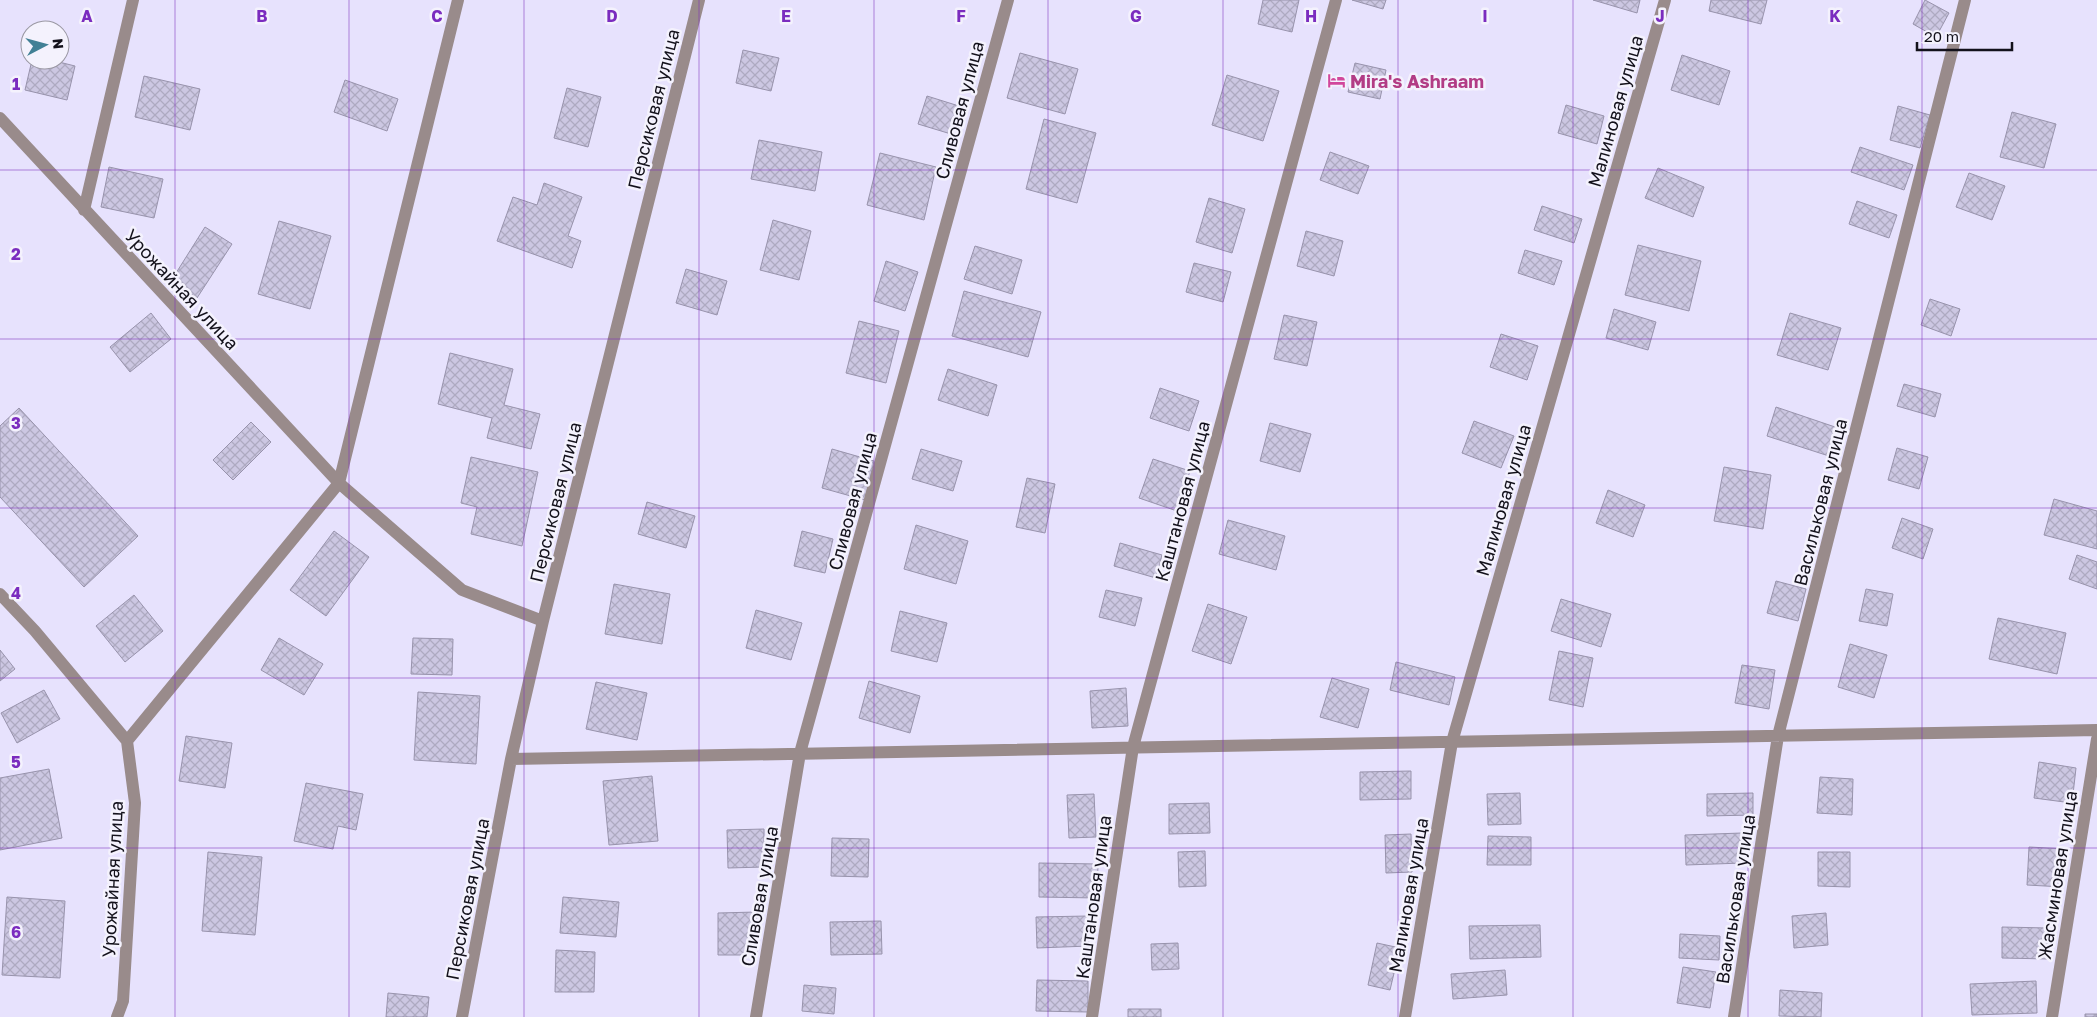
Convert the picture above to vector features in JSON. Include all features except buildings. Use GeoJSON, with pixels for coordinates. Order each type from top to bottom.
{"type":"FeatureCollection","features":[{"type":"Feature","properties":{"kind":"street"},"geometry":{"type":"LineString","coordinates":[[84,210],[133,0]]}},
{"type":"Feature","properties":{"kind":"street"},"geometry":{"type":"LineString","coordinates":[[0,594],[35,631],[126,741],[339,483],[458,0]]}},
{"type":"Feature","properties":{"kind":"street","name":"Персиковая улица"},"geometry":{"type":"LineString","coordinates":[[462,1017],[511,758],[543,621],[699,0]]}},
{"type":"Feature","properties":{"kind":"street","name":"Сливовая улица"},"geometry":{"type":"LineString","coordinates":[[756,1017],[800,754],[1008,0]]}},
{"type":"Feature","properties":{"kind":"street","name":"Каштановая улица"},"geometry":{"type":"LineString","coordinates":[[1092,1017],[1133,747],[1336,0]]}},
{"type":"Feature","properties":{"kind":"street","name":"Малиновая улица"},"geometry":{"type":"LineString","coordinates":[[1405,1017],[1452,742],[1665,0]]}},
{"type":"Feature","properties":{"kind":"street","name":"Васильковая улица"},"geometry":{"type":"LineString","coordinates":[[1734,1017],[1778,736],[1965,0]]}},
{"type":"Feature","properties":{"kind":"street","name":"Урожайная улица"},"geometry":{"type":"LineString","coordinates":[[0,118],[339,483],[462,590],[543,621]]}},
{"type":"Feature","properties":{"kind":"street"},"geometry":{"type":"LineString","coordinates":[[511,758],[2097,730]]}},
{"type":"Feature","properties":{"kind":"street","name":"Жасминовая улица"},"geometry":{"type":"LineString","coordinates":[[2052,1017],[2097,739]]}},
{"type":"Feature","properties":{"kind":"street","name":"Урожайная улица"},"geometry":{"type":"LineString","coordinates":[[117,1017],[124,1001],[135,803],[126,741]]}},
{"type":"Feature","properties":{"kind":"place","name":"Mira's Ashraam"},"geometry":{"type":"Point","coordinates":[1336,81]}}]}
